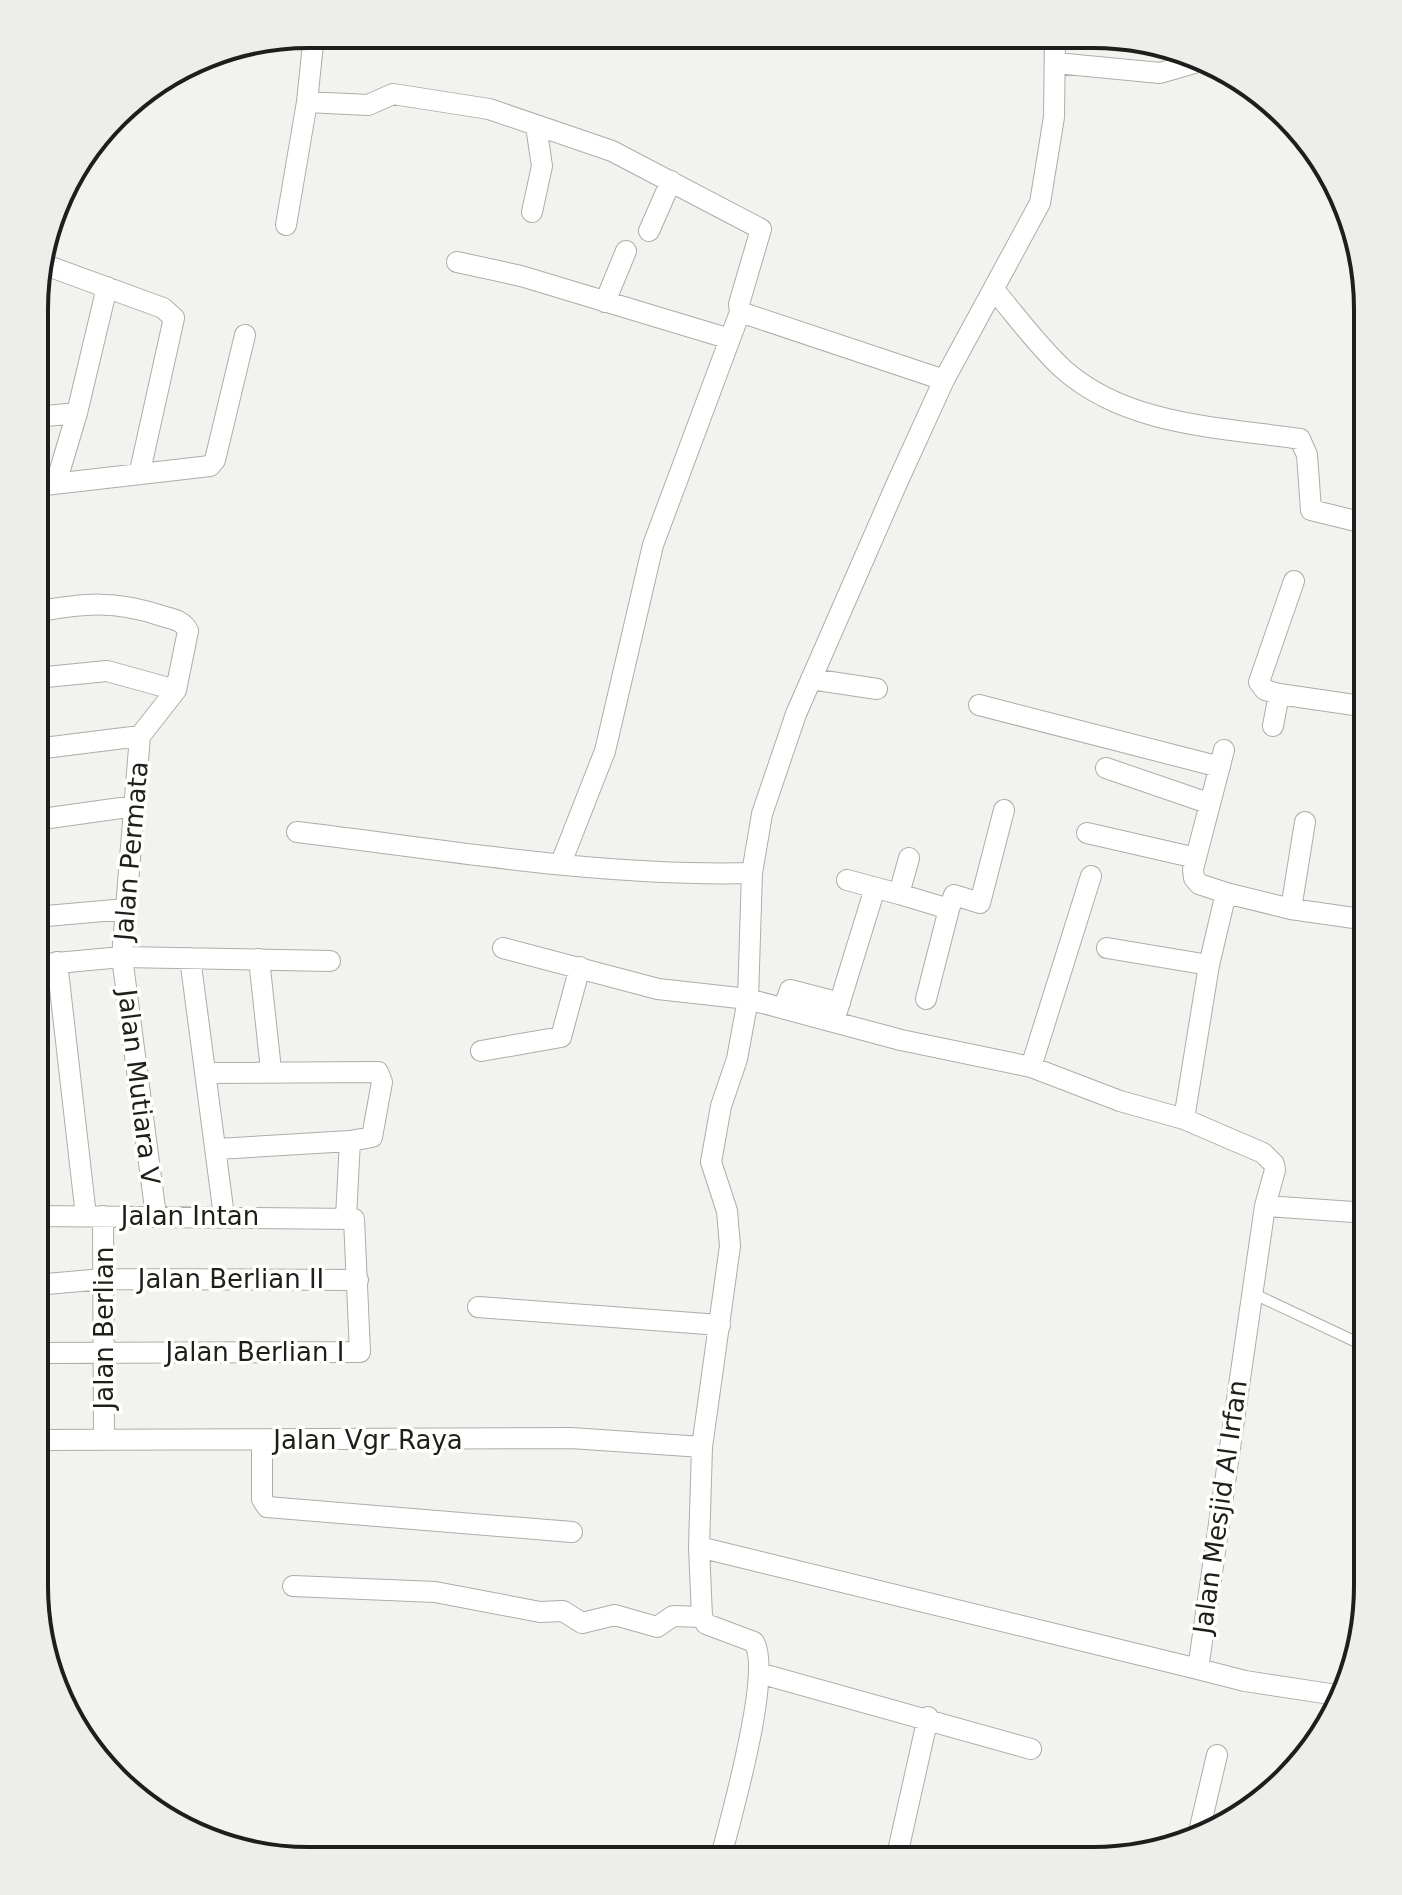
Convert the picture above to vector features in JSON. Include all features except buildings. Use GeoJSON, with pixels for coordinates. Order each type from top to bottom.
{"type":"FeatureCollection","features":[{"type":"Feature","properties":{"kind":"street"},"geometry":{"type":"LineString","coordinates":[[723,1847],[756,1710],[758,1649],[754,1642],[706,1624],[702,1617],[699,1547],[702,1447],[729,1271],[730,1227],[711,1162],[712,1143],[737,1059],[748,999],[752,873],[769,788],[811,679],[944,380],[1040,203],[1051,147],[1055,48]]}},
{"type":"Feature","properties":{"kind":"street"},"geometry":{"type":"LineString","coordinates":[[286,225],[307,102],[312,49]]}},
{"type":"Feature","properties":{"kind":"street"},"geometry":{"type":"LineString","coordinates":[[1056,63],[1160,73],[1186,66]]}},
{"type":"Feature","properties":{"kind":"street"},"geometry":{"type":"LineString","coordinates":[[307,102],[368,105],[393,94],[489,109],[587,140],[761,229],[739,304],[740,312],[653,545],[605,751],[561,863]]}},
{"type":"Feature","properties":{"kind":"street"},"geometry":{"type":"LineString","coordinates":[[532,212],[542,166],[536,126]]}},
{"type":"Feature","properties":{"kind":"street"},"geometry":{"type":"LineString","coordinates":[[649,231],[671,181]]}},
{"type":"Feature","properties":{"kind":"street"},"geometry":{"type":"LineString","coordinates":[[605,302],[626,251]]}},
{"type":"Feature","properties":{"kind":"street"},"geometry":{"type":"LineString","coordinates":[[457,262],[521,276],[730,339]]}},
{"type":"Feature","properties":{"kind":"street"},"geometry":{"type":"LineString","coordinates":[[51,268],[163,308],[175,321],[140,471]]}},
{"type":"Feature","properties":{"kind":"street"},"geometry":{"type":"LineString","coordinates":[[48,479],[77,413],[107,287]]}},
{"type":"Feature","properties":{"kind":"street"},"geometry":{"type":"LineString","coordinates":[[995,291],[1062,368],[1114,402],[1162,418],[1300,439],[1307,455],[1311,510],[1354,521]]}},
{"type":"Feature","properties":{"kind":"street"},"geometry":{"type":"LineString","coordinates":[[740,312],[944,380]]}},
{"type":"Feature","properties":{"kind":"street"},"geometry":{"type":"LineString","coordinates":[[48,484],[212,464],[245,335]]}},
{"type":"Feature","properties":{"kind":"street"},"geometry":{"type":"LineString","coordinates":[[48,416],[77,413]]}},
{"type":"Feature","properties":{"kind":"street"},"geometry":{"type":"LineString","coordinates":[[1294,581],[1259,682],[1265,690],[1279,694],[1354,705]]}},
{"type":"Feature","properties":{"kind":"street","name":"Jalan Permata"},"geometry":{"type":"LineString","coordinates":[[48,610],[81,604],[126,604],[182,622],[188,631],[176,690],[140,736],[122,957]]}},
{"type":"Feature","properties":{"kind":"street"},"geometry":{"type":"LineString","coordinates":[[48,677],[107,671],[176,690]]}},
{"type":"Feature","properties":{"kind":"street"},"geometry":{"type":"LineString","coordinates":[[811,679],[877,689]]}},
{"type":"Feature","properties":{"kind":"street"},"geometry":{"type":"LineString","coordinates":[[1273,726],[1279,694]]}},
{"type":"Feature","properties":{"kind":"street"},"geometry":{"type":"LineString","coordinates":[[979,705],[1222,758],[1208,803],[1194,878],[1199,884],[1226,893],[1291,909],[1354,918]]}},
{"type":"Feature","properties":{"kind":"street"},"geometry":{"type":"LineString","coordinates":[[48,748],[140,736]]}},
{"type":"Feature","properties":{"kind":"street"},"geometry":{"type":"LineString","coordinates":[[1106,768],[1208,803]]}},
{"type":"Feature","properties":{"kind":"street"},"geometry":{"type":"LineString","coordinates":[[48,818],[135,806]]}},
{"type":"Feature","properties":{"kind":"street"},"geometry":{"type":"LineString","coordinates":[[926,999],[954,895],[980,903],[1004,810]]}},
{"type":"Feature","properties":{"kind":"street"},"geometry":{"type":"LineString","coordinates":[[1291,909],[1305,822]]}},
{"type":"Feature","properties":{"kind":"street"},"geometry":{"type":"LineString","coordinates":[[297,832],[561,863],[688,874],[752,873]]}},
{"type":"Feature","properties":{"kind":"street"},"geometry":{"type":"LineString","coordinates":[[1087,833],[1196,858]]}},
{"type":"Feature","properties":{"kind":"street"},"geometry":{"type":"LineString","coordinates":[[899,894],[909,858]]}},
{"type":"Feature","properties":{"kind":"street"},"geometry":{"type":"LineString","coordinates":[[1031,1067],[1091,876]]}},
{"type":"Feature","properties":{"kind":"street"},"geometry":{"type":"LineString","coordinates":[[847,880],[949,909]]}},
{"type":"Feature","properties":{"kind":"street"},"geometry":{"type":"LineString","coordinates":[[837,1012],[875,888]]}},
{"type":"Feature","properties":{"kind":"street"},"geometry":{"type":"LineString","coordinates":[[1184,1119],[1209,965],[1226,893]]}},
{"type":"Feature","properties":{"kind":"street"},"geometry":{"type":"LineString","coordinates":[[48,916],[126,909]]}},
{"type":"Feature","properties":{"kind":"street","name":"Jalan Mesjid Al Irfan"},"geometry":{"type":"LineString","coordinates":[[503,948],[658,989],[837,1012],[901,1040],[1031,1067],[1120,1101],[1184,1119],[1270,1159],[1275,1170],[1265,1206],[1250,1292],[1198,1669],[1245,1681],[1330,1694]]}},
{"type":"Feature","properties":{"kind":"street"},"geometry":{"type":"LineString","coordinates":[[1107,948],[1209,965]]}},
{"type":"Feature","properties":{"kind":"street"},"geometry":{"type":"LineString","coordinates":[[48,963],[122,957],[330,961]]}},
{"type":"Feature","properties":{"kind":"street","name":"Jalan Mutiara V"},"geometry":{"type":"LineString","coordinates":[[122,957],[156,1216]]}},
{"type":"Feature","properties":{"kind":"street"},"geometry":{"type":"LineString","coordinates":[[190,958],[224,1216]]}},
{"type":"Feature","properties":{"kind":"street"},"geometry":{"type":"LineString","coordinates":[[259,959],[271,1070]]}},
{"type":"Feature","properties":{"kind":"street","name":"Jalan Berlian"},"geometry":{"type":"LineString","coordinates":[[57,962],[103,1279],[104,1440]]}},
{"type":"Feature","properties":{"kind":"street"},"geometry":{"type":"LineString","coordinates":[[481,1051],[561,1037],[566,1031],[580,967]]}},
{"type":"Feature","properties":{"kind":"street"},"geometry":{"type":"LineString","coordinates":[[206,1073],[271,1070],[382,1075],[372,1137],[217,1149]]}},
{"type":"Feature","properties":{"kind":"street"},"geometry":{"type":"LineString","coordinates":[[346,1217],[350,1141]]}},
{"type":"Feature","properties":{"kind":"street"},"geometry":{"type":"LineString","coordinates":[[1265,1206],[1353,1212]]}},
{"type":"Feature","properties":{"kind":"street","name":"Jalan Intan"},"geometry":{"type":"LineString","coordinates":[[48,1216],[346,1217]]}},
{"type":"Feature","properties":{"kind":"street","name":"Jalan Berlian I"},"geometry":{"type":"LineString","coordinates":[[103,1353],[360,1352],[356,1221],[346,1217]]}},
{"type":"Feature","properties":{"kind":"street","name":"Jalan Berlian II"},"geometry":{"type":"LineString","coordinates":[[48,1284],[103,1279],[358,1280]]}},
{"type":"Feature","properties":{"kind":"street"},"geometry":{"type":"LineString","coordinates":[[478,1307],[720,1325]]}},
{"type":"Feature","properties":{"kind":"street"},"geometry":{"type":"LineString","coordinates":[[48,1353],[103,1353]]}},
{"type":"Feature","properties":{"kind":"street","name":"Jalan Vgr Raya"},"geometry":{"type":"LineString","coordinates":[[48,1440],[571,1438],[702,1447]]}},
{"type":"Feature","properties":{"kind":"street"},"geometry":{"type":"LineString","coordinates":[[262,1440],[262,1499],[267,1507],[572,1532]]}},
{"type":"Feature","properties":{"kind":"street"},"geometry":{"type":"LineString","coordinates":[[699,1547],[1198,1669]]}},
{"type":"Feature","properties":{"kind":"street"},"geometry":{"type":"LineString","coordinates":[[293,1586],[435,1592],[540,1612],[563,1611],[582,1623],[615,1615],[657,1627],[673,1616],[702,1617]]}},
{"type":"Feature","properties":{"kind":"street"},"geometry":{"type":"LineString","coordinates":[[759,1673],[928,1717],[953,1728],[1031,1749]]}},
{"type":"Feature","properties":{"kind":"street"},"geometry":{"type":"LineString","coordinates":[[899,1847],[928,1717]]}},
{"type":"Feature","properties":{"kind":"street"},"geometry":{"type":"LineString","coordinates":[[1201,1823],[1217,1755]]}},
{"type":"Feature","properties":{"kind":"lane"},"geometry":{"type":"LineString","coordinates":[[1250,1292],[1353,1341]]}}]}
